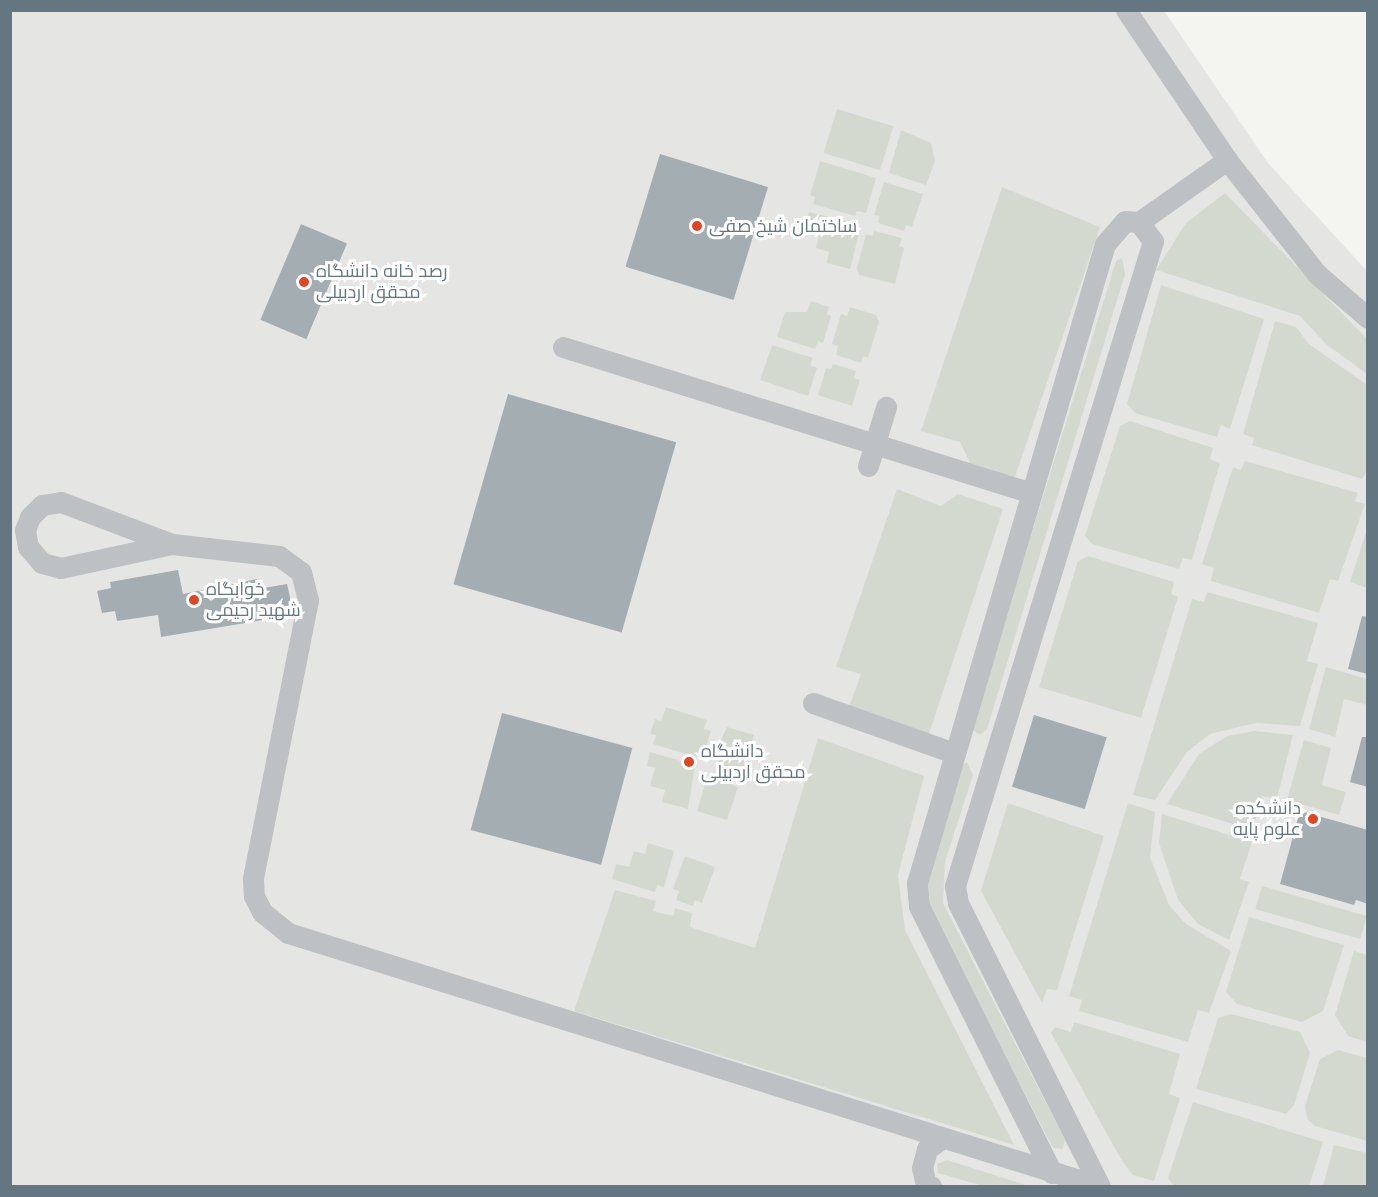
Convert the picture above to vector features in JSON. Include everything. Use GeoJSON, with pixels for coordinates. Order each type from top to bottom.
{"type":"FeatureCollection","features":[{"type":"Feature","properties":{"kind":"street"},"geometry":{"type":"LineString","coordinates":[[1126,10],[1227,159],[1317,274],[1368,318]]}},
{"type":"Feature","properties":{"kind":"street"},"geometry":{"type":"LineString","coordinates":[[1052,1173],[919,906],[921,864],[1105,244],[1125,221],[1139,222],[1227,159]]}},
{"type":"Feature","properties":{"kind":"street"},"geometry":{"type":"LineString","coordinates":[[1099,1186],[958,903],[955,886],[1153,241],[1139,222]]}},
{"type":"Feature","properties":{"kind":"street"},"geometry":{"type":"LineString","coordinates":[[563,347],[1031,493]]}},
{"type":"Feature","properties":{"kind":"street"},"geometry":{"type":"LineString","coordinates":[[868,466],[886,407]]}},
{"type":"Feature","properties":{"kind":"street"},"geometry":{"type":"LineString","coordinates":[[172,544],[61,568],[42,563],[28,547],[25,530],[30,517],[42,506],[60,502],[172,544],[279,556],[295,565],[307,583],[308,600],[253,879],[254,896],[262,912],[288,933],[940,1140],[1099,1186]]}},
{"type":"Feature","properties":{"kind":"street"},"geometry":{"type":"LineString","coordinates":[[813,703],[954,753]]}},
{"type":"Feature","properties":{"kind":"street"},"geometry":{"type":"LineString","coordinates":[[931,1186],[926,1185],[922,1168],[927,1149],[940,1140]]}},
{"type":"Feature","properties":{"kind":"shaded area","name":"دانشگاه محقق اردبیلی"},"geometry":{"type":"Polygon","coordinates":[[[10,11],[1164,11],[1268,163],[1367,271],[1367,1186],[11,1186],[10,11]],[[301,224],[263,321],[308,337],[347,244],[301,224]]]}},
{"type":"Feature","properties":{"kind":"shaded area"},"geometry":{"type":"Polygon","coordinates":[[[837,109],[893,126],[880,170],[824,153],[837,109]]]}},
{"type":"Feature","properties":{"kind":"shaded area"},"geometry":{"type":"Polygon","coordinates":[[[901,130],[931,143],[935,161],[926,185],[889,173],[901,130]]]}},
{"type":"Feature","properties":{"kind":"shaded area"},"geometry":{"type":"Polygon","coordinates":[[[820,161],[876,178],[866,213],[857,211],[855,216],[813,204],[815,197],[810,195],[820,161]]]}},
{"type":"Feature","properties":{"kind":"shaded area"},"geometry":{"type":"Polygon","coordinates":[[[884,182],[923,194],[912,227],[906,225],[904,231],[878,223],[879,216],[874,215],[884,182]]]}},
{"type":"Feature","properties":{"kind":"shaded area"},"geometry":{"type":"Polygon","coordinates":[[[1002,187],[1100,227],[1015,477],[970,463],[960,442],[921,431],[1002,187]]]}},
{"type":"Feature","properties":{"kind":"shaded area"},"geometry":{"type":"Polygon","coordinates":[[[1225,193],[1367,339],[1367,374],[1326,344],[1300,316],[1156,270],[1186,223],[1225,193]]]}},
{"type":"Feature","properties":{"kind":"shaded area"},"geometry":{"type":"Polygon","coordinates":[[[809,212],[854,223],[852,232],[859,234],[850,269],[827,263],[829,252],[816,248],[820,230],[805,226],[809,212]]]}},
{"type":"Feature","properties":{"kind":"shaded area"},"geometry":{"type":"Polygon","coordinates":[[[874,231],[902,238],[899,246],[904,248],[895,284],[859,275],[857,268],[866,234],[873,236],[874,231]]]}},
{"type":"Feature","properties":{"kind":"shaded area"},"geometry":{"type":"Polygon","coordinates":[[[1122,258],[1125,274],[987,729],[980,735],[973,730],[973,722],[1116,261],[1122,258]]]}},
{"type":"Feature","properties":{"kind":"shaded area"},"geometry":{"type":"Polygon","coordinates":[[[1161,285],[1264,319],[1230,429],[1221,425],[1217,437],[1135,413],[1127,404],[1161,285]]]}},
{"type":"Feature","properties":{"kind":"shaded area"},"geometry":{"type":"Polygon","coordinates":[[[811,301],[829,307],[827,314],[831,316],[823,343],[818,341],[815,349],[777,337],[785,312],[807,312],[811,301]]]}},
{"type":"Feature","properties":{"kind":"shaded area"},"geometry":{"type":"Polygon","coordinates":[[[850,307],[876,315],[879,322],[868,358],[863,356],[861,363],[836,355],[838,346],[832,344],[841,314],[847,316],[850,307]]]}},
{"type":"Feature","properties":{"kind":"shaded area"},"geometry":{"type":"Polygon","coordinates":[[[1275,321],[1296,327],[1309,344],[1367,385],[1367,471],[1362,479],[1252,445],[1254,438],[1243,434],[1275,321]]]}},
{"type":"Feature","properties":{"kind":"shaded area"},"geometry":{"type":"Polygon","coordinates":[[[772,345],[813,358],[810,365],[817,368],[808,396],[760,380],[772,345]]]}},
{"type":"Feature","properties":{"kind":"shaded area"},"geometry":{"type":"Polygon","coordinates":[[[833,364],[856,371],[854,378],[860,380],[852,406],[818,395],[826,368],[831,369],[833,364]]]}},
{"type":"Feature","properties":{"kind":"shaded area"},"geometry":{"type":"Polygon","coordinates":[[[1130,421],[1213,448],[1210,459],[1220,463],[1192,560],[1183,558],[1179,569],[1092,544],[1085,536],[1120,426],[1130,421]]]}},
{"type":"Feature","properties":{"kind":"shaded area"},"geometry":{"type":"Polygon","coordinates":[[[1245,461],[1358,493],[1355,501],[1365,504],[1338,581],[1330,579],[1319,613],[1211,581],[1214,568],[1202,564],[1233,467],[1241,470],[1245,461]]]}},
{"type":"Feature","properties":{"kind":"shaded area"},"geometry":{"type":"Polygon","coordinates":[[[897,489],[941,506],[958,494],[1003,509],[929,734],[849,707],[861,674],[836,667],[897,489]]]}},
{"type":"Feature","properties":{"kind":"shaded area"},"geometry":{"type":"Polygon","coordinates":[[[1367,529],[1367,588],[1350,582],[1367,529]]]}},
{"type":"Feature","properties":{"kind":"shaded area"},"geometry":{"type":"Polygon","coordinates":[[[1088,556],[1174,582],[1171,594],[1178,597],[1141,718],[1039,687],[1078,561],[1088,556]]]}},
{"type":"Feature","properties":{"kind":"shaded area"},"geometry":{"type":"Polygon","coordinates":[[[1207,592],[1318,623],[1307,661],[1318,664],[1300,726],[1256,723],[1210,734],[1187,752],[1155,800],[1133,795],[1192,599],[1204,602],[1207,592]]]}},
{"type":"Feature","properties":{"kind":"shaded area"},"geometry":{"type":"Polygon","coordinates":[[[1326,667],[1367,679],[1367,705],[1344,699],[1335,737],[1309,729],[1326,667]]]}},
{"type":"Feature","properties":{"kind":"shaded area"},"geometry":{"type":"Polygon","coordinates":[[[666,707],[707,720],[704,729],[711,731],[704,754],[698,752],[696,757],[653,744],[656,735],[650,734],[655,719],[661,721],[666,707]]]}},
{"type":"Feature","properties":{"kind":"shaded area"},"geometry":{"type":"Polygon","coordinates":[[[727,727],[754,735],[744,768],[737,766],[736,771],[718,765],[720,757],[714,755],[727,727]]]}},
{"type":"Feature","properties":{"kind":"shaded area"},"geometry":{"type":"Polygon","coordinates":[[[1254,731],[1293,735],[1277,799],[1262,796],[1253,830],[1167,804],[1199,754],[1227,736],[1254,731]]]}},
{"type":"Feature","properties":{"kind":"shaded area"},"geometry":{"type":"Polygon","coordinates":[[[818,738],[924,776],[898,875],[905,930],[1014,1145],[574,1011],[615,890],[656,901],[653,911],[673,916],[675,908],[692,913],[690,927],[755,948],[818,738]]]}},
{"type":"Feature","properties":{"kind":"shaded area"},"geometry":{"type":"Polygon","coordinates":[[[1304,740],[1331,748],[1322,785],[1346,792],[1339,815],[1287,800],[1304,740]]]}},
{"type":"Feature","properties":{"kind":"shaded area"},"geometry":{"type":"Polygon","coordinates":[[[650,752],[695,765],[688,809],[662,802],[665,790],[650,786],[655,768],[647,766],[650,752]]]}},
{"type":"Feature","properties":{"kind":"shaded area"},"geometry":{"type":"Polygon","coordinates":[[[967,762],[973,775],[945,862],[943,903],[1065,1140],[1063,1149],[1053,1148],[931,912],[927,871],[960,766],[967,762]]]}},
{"type":"Feature","properties":{"kind":"shaded area"},"geometry":{"type":"Polygon","coordinates":[[[717,772],[734,777],[732,785],[738,787],[727,820],[697,811],[708,775],[715,777],[717,772]]]}},
{"type":"Feature","properties":{"kind":"shaded area"},"geometry":{"type":"Polygon","coordinates":[[[1008,803],[1104,836],[1057,990],[1047,989],[1042,1003],[981,891],[1008,803]]]}},
{"type":"Feature","properties":{"kind":"shaded area"},"geometry":{"type":"Polygon","coordinates":[[[1128,803],[1155,812],[1150,857],[1169,905],[1186,924],[1231,951],[1209,1013],[1198,1010],[1188,1042],[1079,1011],[1082,1000],[1069,996],[1128,803]]]}},
{"type":"Feature","properties":{"kind":"shaded area"},"geometry":{"type":"Polygon","coordinates":[[[1162,814],[1252,842],[1240,879],[1249,882],[1229,940],[1198,924],[1178,900],[1159,843],[1162,814]]]}},
{"type":"Feature","properties":{"kind":"shaded area"},"geometry":{"type":"Polygon","coordinates":[[[648,843],[674,851],[664,887],[657,885],[655,892],[612,879],[616,864],[629,867],[634,851],[645,854],[648,843]]]}},
{"type":"Feature","properties":{"kind":"shaded area"},"geometry":{"type":"Polygon","coordinates":[[[685,856],[715,867],[702,903],[695,900],[693,906],[676,900],[679,891],[673,889],[685,856]]]}},
{"type":"Feature","properties":{"kind":"shaded area"},"geometry":{"type":"Polygon","coordinates":[[[1262,886],[1367,916],[1360,939],[1255,909],[1262,886]]]}},
{"type":"Feature","properties":{"kind":"shaded area"},"geometry":{"type":"Polygon","coordinates":[[[1249,917],[1344,945],[1323,1011],[1302,1022],[1237,1004],[1226,992],[1249,917]]]}},
{"type":"Feature","properties":{"kind":"shaded area"},"geometry":{"type":"Polygon","coordinates":[[[1354,951],[1367,955],[1367,1042],[1348,1036],[1335,1015],[1354,951]]]}},
{"type":"Feature","properties":{"kind":"shaded area"},"geometry":{"type":"Polygon","coordinates":[[[1231,1014],[1300,1032],[1310,1053],[1294,1105],[1286,1114],[1196,1089],[1218,1018],[1231,1014]]]}},
{"type":"Feature","properties":{"kind":"shaded area"},"geometry":{"type":"Polygon","coordinates":[[[1074,1022],[1180,1054],[1169,1094],[1180,1098],[1154,1181],[1133,1175],[1122,1161],[1051,1033],[1055,1027],[1071,1032],[1074,1022]]]}},
{"type":"Feature","properties":{"kind":"shaded area"},"geometry":{"type":"Polygon","coordinates":[[[1338,1050],[1367,1058],[1367,1141],[1315,1126],[1307,1119],[1305,1106],[1320,1059],[1338,1050]]]}},
{"type":"Feature","properties":{"kind":"shaded area"},"geometry":{"type":"Polygon","coordinates":[[[1193,1102],[1323,1142],[1309,1186],[1174,1186],[1168,1178],[1193,1102]]]}},
{"type":"Feature","properties":{"kind":"shaded area"},"geometry":{"type":"Polygon","coordinates":[[[1334,1145],[1367,1153],[1367,1186],[1323,1186],[1334,1145]]]}},
{"type":"Feature","properties":{"kind":"shaded area"},"geometry":{"type":"Polygon","coordinates":[[[947,1160],[1029,1186],[983,1186],[938,1173],[937,1164],[947,1160]]]}},
{"type":"Feature","properties":{"kind":"building","name":"ساختمان شیخ صفی"},"geometry":{"type":"Polygon","coordinates":[[[660,154],[768,187],[734,300],[626,267],[660,154]]]}},
{"type":"Feature","properties":{"kind":"building","name":"رصد خانه دانشگاه محقق اردبیلی"},"geometry":{"type":"Polygon","coordinates":[[[301,224],[347,244],[306,339],[260,320],[301,224]]]}},
{"type":"Feature","properties":{"kind":"building"},"geometry":{"type":"Polygon","coordinates":[[[508,394],[676,442],[622,633],[453,584],[508,394]]]}},
{"type":"Feature","properties":{"kind":"building","name":"خوابگاه شهید رحیمی"},"geometry":{"type":"Polygon","coordinates":[[[178,570],[183,594],[257,579],[258,589],[287,584],[292,606],[261,611],[263,620],[161,637],[158,615],[117,621],[115,611],[102,613],[97,591],[111,588],[110,582],[178,570]]]}},
{"type":"Feature","properties":{"kind":"building"},"geometry":{"type":"Polygon","coordinates":[[[1362,616],[1368,617],[1368,674],[1348,669],[1362,616]]]}},
{"type":"Feature","properties":{"kind":"building"},"geometry":{"type":"Polygon","coordinates":[[[502,713],[632,748],[601,865],[471,830],[502,713]]]}},
{"type":"Feature","properties":{"kind":"building"},"geometry":{"type":"Polygon","coordinates":[[[1034,715],[1107,737],[1085,809],[1012,787],[1034,715]]]}},
{"type":"Feature","properties":{"kind":"building"},"geometry":{"type":"Polygon","coordinates":[[[1362,737],[1368,737],[1368,787],[1350,782],[1362,737]]]}},
{"type":"Feature","properties":{"kind":"building","name":"دانشکده علوم پایه"},"geometry":{"type":"Polygon","coordinates":[[[1300,811],[1368,830],[1368,904],[1356,900],[1354,905],[1280,884],[1300,811]]]}},
{"type":"Feature","properties":{"kind":"place","name":"ساختمان شیخ صفی"},"geometry":{"type":"Point","coordinates":[697,226]}},
{"type":"Feature","properties":{"kind":"place","name":"رصد خانه دانشگاه محقق اردبیلی"},"geometry":{"type":"Point","coordinates":[304,282]}},
{"type":"Feature","properties":{"kind":"place","name":"خوابگاه شهید رحیمی"},"geometry":{"type":"Point","coordinates":[194,600]}},
{"type":"Feature","properties":{"kind":"place","name":"دانشگاه محقق اردبیلی"},"geometry":{"type":"Point","coordinates":[689,762]}},
{"type":"Feature","properties":{"kind":"place","name":"دانشکده علوم پایه"},"geometry":{"type":"Point","coordinates":[1313,819]}}]}
